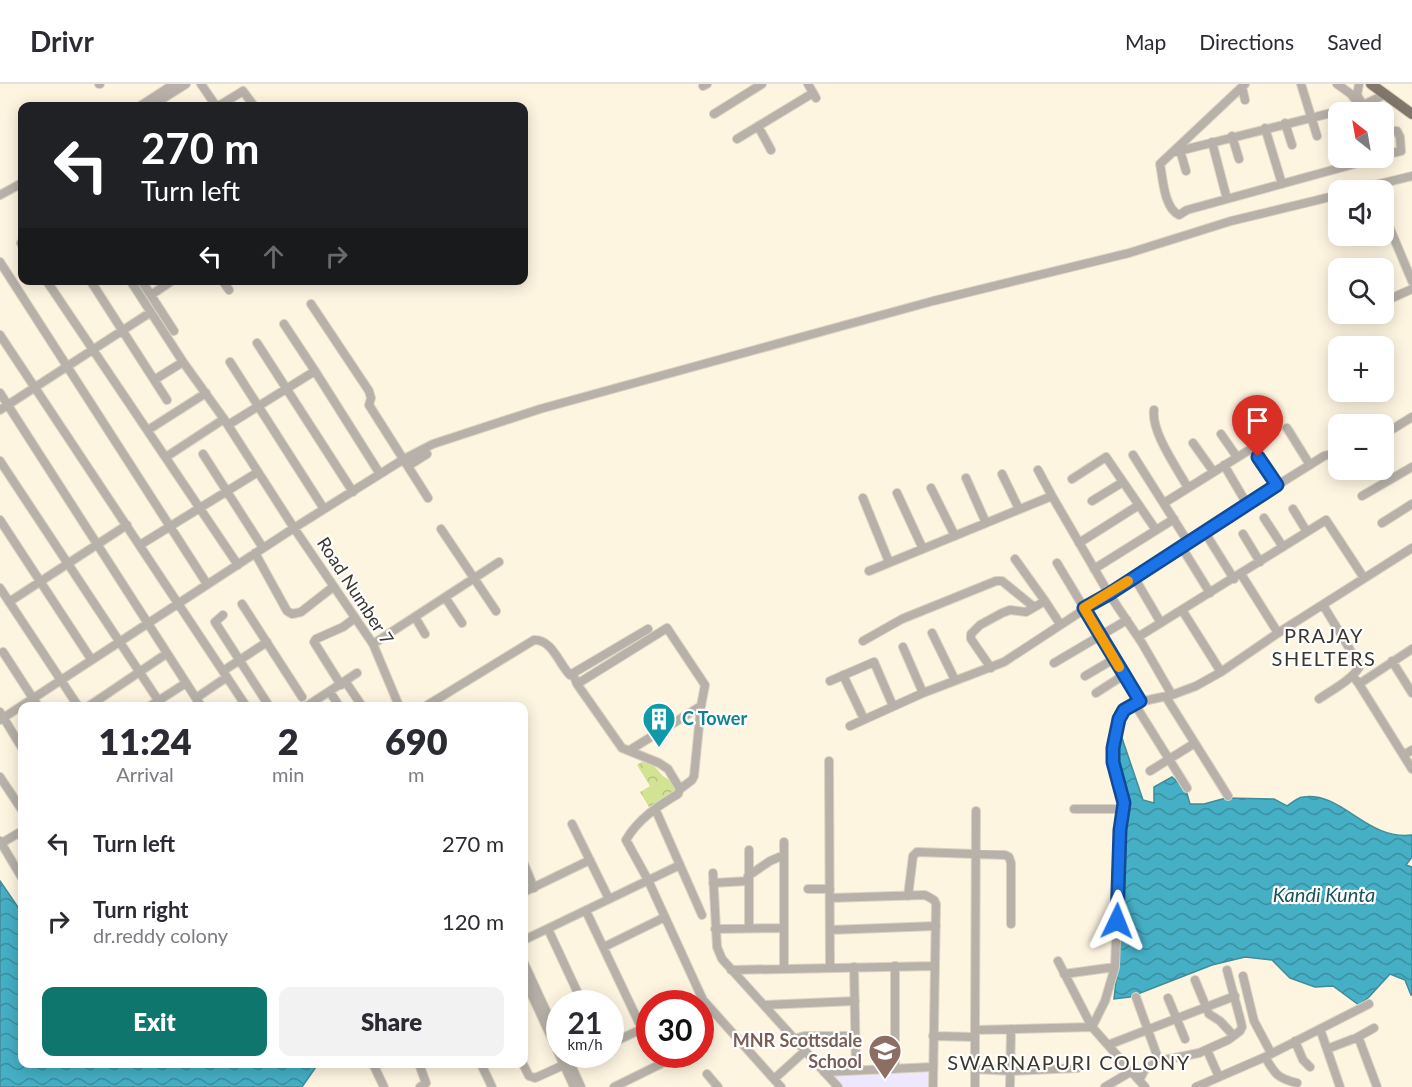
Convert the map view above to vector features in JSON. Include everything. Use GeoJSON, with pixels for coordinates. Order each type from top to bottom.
{"type":"FeatureCollection","features":[{"type":"Feature","properties":{"kind":"main road"},"geometry":{"type":"LineString","coordinates":[[1371,84],[1412,104]]}},
{"type":"Feature","properties":{"kind":"main road"},"geometry":{"type":"LineString","coordinates":[[1385,89],[1412,114]]}},
{"type":"Feature","properties":{"kind":"street"},"geometry":{"type":"LineString","coordinates":[[146,102],[174,84]]}},
{"type":"Feature","properties":{"kind":"street"},"geometry":{"type":"LineString","coordinates":[[157,102],[186,84]]}},
{"type":"Feature","properties":{"kind":"street"},"geometry":{"type":"LineString","coordinates":[[201,84],[217,102]]}},
{"type":"Feature","properties":{"kind":"street"},"geometry":{"type":"LineString","coordinates":[[714,114],[762,84]]}},
{"type":"Feature","properties":{"kind":"street"},"geometry":{"type":"LineString","coordinates":[[737,139],[814,96],[808,84]]}},
{"type":"Feature","properties":{"kind":"street"},"geometry":{"type":"LineString","coordinates":[[1301,84],[1317,136]]}},
{"type":"Feature","properties":{"kind":"street"},"geometry":{"type":"LineString","coordinates":[[1337,84],[1351,94],[1357,102]]}},
{"type":"Feature","properties":{"kind":"street"},"geometry":{"type":"LineString","coordinates":[[1359,84],[1357,96],[1360,102]]}},
{"type":"Feature","properties":{"kind":"street"},"geometry":{"type":"LineString","coordinates":[[1243,86],[1245,100]]}},
{"type":"Feature","properties":{"kind":"street"},"geometry":{"type":"LineString","coordinates":[[1243,86],[1160,165],[1168,201],[1173,212],[1179,215],[1188,210],[1340,168]]}},
{"type":"Feature","properties":{"kind":"street"},"geometry":{"type":"LineString","coordinates":[[224,102],[240,87],[251,102]]}},
{"type":"Feature","properties":{"kind":"street"},"geometry":{"type":"LineString","coordinates":[[1369,102],[1385,89]]}},
{"type":"Feature","properties":{"kind":"street"},"geometry":{"type":"LineString","coordinates":[[1177,151],[1310,116],[1328,114]]}},
{"type":"Feature","properties":{"kind":"street"},"geometry":{"type":"LineString","coordinates":[[1285,123],[1292,145]]}},
{"type":"Feature","properties":{"kind":"street"},"geometry":{"type":"LineString","coordinates":[[758,126],[771,150]]}},
{"type":"Feature","properties":{"kind":"street"},"geometry":{"type":"LineString","coordinates":[[1265,128],[1282,184]]}},
{"type":"Feature","properties":{"kind":"street"},"geometry":{"type":"LineString","coordinates":[[1394,131],[1397,131],[1401,143],[1401,151],[1394,153]]}},
{"type":"Feature","properties":{"kind":"street"},"geometry":{"type":"LineString","coordinates":[[1232,136],[1239,159]]}},
{"type":"Feature","properties":{"kind":"street"},"geometry":{"type":"LineString","coordinates":[[1212,142],[1227,199]]}},
{"type":"Feature","properties":{"kind":"street"},"geometry":{"type":"LineString","coordinates":[[1177,151],[1186,171]]}},
{"type":"Feature","properties":{"kind":"street"},"geometry":{"type":"LineString","coordinates":[[1394,182],[1412,176]]}},
{"type":"Feature","properties":{"kind":"street"},"geometry":{"type":"LineString","coordinates":[[0,195],[18,185]]}},
{"type":"Feature","properties":{"kind":"street"},"geometry":{"type":"LineString","coordinates":[[406,462],[433,444],[540,409],[933,301],[1129,253],[1231,221],[1328,197]]}},
{"type":"Feature","properties":{"kind":"street"},"geometry":{"type":"LineString","coordinates":[[1394,238],[1412,281]]}},
{"type":"Feature","properties":{"kind":"street"},"geometry":{"type":"LineString","coordinates":[[0,262],[207,584]]}},
{"type":"Feature","properties":{"kind":"street"},"geometry":{"type":"LineString","coordinates":[[49,285],[238,564]]}},
{"type":"Feature","properties":{"kind":"street"},"geometry":{"type":"LineString","coordinates":[[93,285],[167,400]]}},
{"type":"Feature","properties":{"kind":"street","name":"Road Number 7"},"geometry":{"type":"LineString","coordinates":[[133,285],[373,644],[397,702]]}},
{"type":"Feature","properties":{"kind":"street"},"geometry":{"type":"LineString","coordinates":[[144,285],[174,331]]}},
{"type":"Feature","properties":{"kind":"street"},"geometry":{"type":"LineString","coordinates":[[151,295],[166,285]]}},
{"type":"Feature","properties":{"kind":"street"},"geometry":{"type":"LineString","coordinates":[[226,285],[229,290]]}},
{"type":"Feature","properties":{"kind":"street"},"geometry":{"type":"LineString","coordinates":[[1394,297],[1412,289]]}},
{"type":"Feature","properties":{"kind":"street"},"geometry":{"type":"LineString","coordinates":[[311,304],[369,391],[371,398],[369,405],[428,498]]}},
{"type":"Feature","properties":{"kind":"street"},"geometry":{"type":"LineString","coordinates":[[4,408],[151,312]]}},
{"type":"Feature","properties":{"kind":"street"},"geometry":{"type":"LineString","coordinates":[[284,324],[381,474]]}},
{"type":"Feature","properties":{"kind":"street"},"geometry":{"type":"LineString","coordinates":[[0,335],[243,702]]}},
{"type":"Feature","properties":{"kind":"street"},"geometry":{"type":"LineString","coordinates":[[257,343],[353,492]]}},
{"type":"Feature","properties":{"kind":"street"},"geometry":{"type":"LineString","coordinates":[[154,380],[183,362]]}},
{"type":"Feature","properties":{"kind":"street"},"geometry":{"type":"LineString","coordinates":[[230,362],[324,510]]}},
{"type":"Feature","properties":{"kind":"street"},"geometry":{"type":"LineString","coordinates":[[166,457],[258,406],[315,371]]}},
{"type":"Feature","properties":{"kind":"street"},"geometry":{"type":"LineString","coordinates":[[0,393],[4,408],[97,543],[198,702]]}},
{"type":"Feature","properties":{"kind":"street"},"geometry":{"type":"LineString","coordinates":[[148,430],[206,393]]}},
{"type":"Feature","properties":{"kind":"street"},"geometry":{"type":"LineString","coordinates":[[1155,410],[1154,417],[1166,449],[1188,488]]}},
{"type":"Feature","properties":{"kind":"street"},"geometry":{"type":"LineString","coordinates":[[1394,428],[1412,417]]}},
{"type":"Feature","properties":{"kind":"street"},"geometry":{"type":"LineString","coordinates":[[1287,428],[1310,465]]}},
{"type":"Feature","properties":{"kind":"street"},"geometry":{"type":"LineString","coordinates":[[1221,434],[1237,457]]}},
{"type":"Feature","properties":{"kind":"street"},"geometry":{"type":"LineString","coordinates":[[1193,443],[1213,471]]}},
{"type":"Feature","properties":{"kind":"street"},"geometry":{"type":"LineString","coordinates":[[1164,503],[1254,447]]}},
{"type":"Feature","properties":{"kind":"street"},"geometry":{"type":"LineString","coordinates":[[203,454],[263,548]]}},
{"type":"Feature","properties":{"kind":"street"},"geometry":{"type":"LineString","coordinates":[[37,702],[61,679],[294,528],[381,474],[427,454]]}},
{"type":"Feature","properties":{"kind":"street"},"geometry":{"type":"LineString","coordinates":[[1134,455],[1174,519],[1210,593]]}},
{"type":"Feature","properties":{"kind":"street"},"geometry":{"type":"LineString","coordinates":[[850,726],[923,693],[977,671],[991,668],[1016,654],[1246,504],[1328,455]]}},
{"type":"Feature","properties":{"kind":"street"},"geometry":{"type":"LineString","coordinates":[[1072,479],[1106,457],[1156,530]]}},
{"type":"Feature","properties":{"kind":"street"},"geometry":{"type":"LineString","coordinates":[[1258,457],[1277,485]]}},
{"type":"Feature","properties":{"kind":"street"},"geometry":{"type":"LineString","coordinates":[[0,461],[159,702]]}},
{"type":"Feature","properties":{"kind":"street"},"geometry":{"type":"LineString","coordinates":[[1224,465],[1246,504]]}},
{"type":"Feature","properties":{"kind":"street"},"geometry":{"type":"LineString","coordinates":[[1362,496],[1412,467]]}},
{"type":"Feature","properties":{"kind":"street"},"geometry":{"type":"LineString","coordinates":[[1038,470],[1094,569],[1138,637],[1195,743],[1228,796]]}},
{"type":"Feature","properties":{"kind":"street"},"geometry":{"type":"LineString","coordinates":[[140,545],[258,472]]}},
{"type":"Feature","properties":{"kind":"street"},"geometry":{"type":"LineString","coordinates":[[1002,474],[1019,509]]}},
{"type":"Feature","properties":{"kind":"street"},"geometry":{"type":"LineString","coordinates":[[966,478],[986,523]]}},
{"type":"Feature","properties":{"kind":"street"},"geometry":{"type":"LineString","coordinates":[[1092,501],[1123,482]]}},
{"type":"Feature","properties":{"kind":"street"},"geometry":{"type":"LineString","coordinates":[[931,488],[955,536]]}},
{"type":"Feature","properties":{"kind":"street"},"geometry":{"type":"LineString","coordinates":[[897,493],[923,549]]}},
{"type":"Feature","properties":{"kind":"street"},"geometry":{"type":"LineString","coordinates":[[868,571],[1052,496]]}},
{"type":"Feature","properties":{"kind":"street"},"geometry":{"type":"LineString","coordinates":[[863,498],[889,562]]}},
{"type":"Feature","properties":{"kind":"street"},"geometry":{"type":"LineString","coordinates":[[1382,523],[1412,504]]}},
{"type":"Feature","properties":{"kind":"street"},"geometry":{"type":"LineString","coordinates":[[1079,543],[1139,505]]}},
{"type":"Feature","properties":{"kind":"street"},"geometry":{"type":"LineString","coordinates":[[1293,509],[1307,532]]}},
{"type":"Feature","properties":{"kind":"street"},"geometry":{"type":"LineString","coordinates":[[1264,518],[1283,548]]}},
{"type":"Feature","properties":{"kind":"street"},"geometry":{"type":"LineString","coordinates":[[1094,569],[1174,519]]}},
{"type":"Feature","properties":{"kind":"street"},"geometry":{"type":"LineString","coordinates":[[0,520],[91,659]]}},
{"type":"Feature","properties":{"kind":"street"},"geometry":{"type":"LineString","coordinates":[[1138,637],[1326,520],[1364,578]]}},
{"type":"Feature","properties":{"kind":"street"},"geometry":{"type":"LineString","coordinates":[[9,602],[67,562],[127,525]]}},
{"type":"Feature","properties":{"kind":"street"},"geometry":{"type":"LineString","coordinates":[[441,529],[496,611]]}},
{"type":"Feature","properties":{"kind":"street"},"geometry":{"type":"LineString","coordinates":[[1204,531],[1278,633]]}},
{"type":"Feature","properties":{"kind":"street"},"geometry":{"type":"LineString","coordinates":[[1243,534],[1260,562]]}},
{"type":"Feature","properties":{"kind":"street"},"geometry":{"type":"LineString","coordinates":[[1092,1027],[1105,1001],[1115,967],[1120,830],[1124,809],[1123,796],[1113,762],[1113,748],[1119,719],[1124,710],[1137,702],[1169,696],[1196,686],[1221,672],[1412,548]]}},
{"type":"Feature","properties":{"kind":"street"},"geometry":{"type":"LineString","coordinates":[[255,553],[287,611],[292,614],[301,612],[333,586]]}},
{"type":"Feature","properties":{"kind":"street"},"geometry":{"type":"LineString","coordinates":[[1015,558],[1060,624]]}},
{"type":"Feature","properties":{"kind":"street"},"geometry":{"type":"LineString","coordinates":[[373,644],[499,562]]}},
{"type":"Feature","properties":{"kind":"street"},"geometry":{"type":"LineString","coordinates":[[1057,563],[1124,675],[1187,788]]}},
{"type":"Feature","properties":{"kind":"street"},"geometry":{"type":"LineString","coordinates":[[1134,577],[1161,623]]}},
{"type":"Feature","properties":{"kind":"street"},"geometry":{"type":"LineString","coordinates":[[863,641],[902,619],[996,581],[1002,581],[1034,608]]}},
{"type":"Feature","properties":{"kind":"street"},"geometry":{"type":"LineString","coordinates":[[0,588],[75,702]]}},
{"type":"Feature","properties":{"kind":"street"},"geometry":{"type":"LineString","coordinates":[[445,597],[462,623]]}},
{"type":"Feature","properties":{"kind":"street"},"geometry":{"type":"LineString","coordinates":[[991,668],[971,639],[971,634],[980,625],[1002,613],[1010,610],[1022,613],[1045,602]]}},
{"type":"Feature","properties":{"kind":"street"},"geometry":{"type":"LineString","coordinates":[[242,604],[302,697]]}},
{"type":"Feature","properties":{"kind":"street"},"geometry":{"type":"LineString","coordinates":[[1319,699],[1359,669],[1359,663],[1323,605]]}},
{"type":"Feature","properties":{"kind":"street"},"geometry":{"type":"LineString","coordinates":[[1182,610],[1221,672]]}},
{"type":"Feature","properties":{"kind":"street"},"geometry":{"type":"LineString","coordinates":[[223,615],[215,622],[267,702]]}},
{"type":"Feature","properties":{"kind":"street"},"geometry":{"type":"LineString","coordinates":[[415,617],[425,634]]}},
{"type":"Feature","properties":{"kind":"street"},"geometry":{"type":"LineString","coordinates":[[355,618],[314,642],[359,702]]}},
{"type":"Feature","properties":{"kind":"street"},"geometry":{"type":"LineString","coordinates":[[1054,663],[1127,620]]}},
{"type":"Feature","properties":{"kind":"street"},"geometry":{"type":"LineString","coordinates":[[577,684],[667,628],[705,685],[692,780],[680,789],[678,794],[651,811],[630,832],[626,840],[648,880],[695,990]]}},
{"type":"Feature","properties":{"kind":"street"},"geometry":{"type":"LineString","coordinates":[[433,702],[534,640],[548,644],[570,675],[648,629]]}},
{"type":"Feature","properties":{"kind":"street"},"geometry":{"type":"LineString","coordinates":[[932,633],[955,680]]}},
{"type":"Feature","properties":{"kind":"street"},"geometry":{"type":"LineString","coordinates":[[196,698],[240,659],[267,642]]}},
{"type":"Feature","properties":{"kind":"street"},"geometry":{"type":"LineString","coordinates":[[903,647],[923,693]]}},
{"type":"Feature","properties":{"kind":"street"},"geometry":{"type":"LineString","coordinates":[[1359,684],[1412,649]]}},
{"type":"Feature","properties":{"kind":"street"},"geometry":{"type":"LineString","coordinates":[[3,652],[35,702]]}},
{"type":"Feature","properties":{"kind":"street"},"geometry":{"type":"LineString","coordinates":[[95,702],[166,654]]}},
{"type":"Feature","properties":{"kind":"street"},"geometry":{"type":"LineString","coordinates":[[1085,676],[1114,659]]}},
{"type":"Feature","properties":{"kind":"street"},"geometry":{"type":"LineString","coordinates":[[1392,661],[1412,693]]}},
{"type":"Feature","properties":{"kind":"street"},"geometry":{"type":"LineString","coordinates":[[830,681],[874,662],[893,706]]}},
{"type":"Feature","properties":{"kind":"street"},"geometry":{"type":"LineString","coordinates":[[314,702],[357,673]]}},
{"type":"Feature","properties":{"kind":"street"},"geometry":{"type":"LineString","coordinates":[[573,674],[577,684],[622,748],[668,769],[680,789]]}},
{"type":"Feature","properties":{"kind":"street"},"geometry":{"type":"LineString","coordinates":[[843,675],[864,719]]}},
{"type":"Feature","properties":{"kind":"street"},"geometry":{"type":"LineString","coordinates":[[1096,693],[1124,675]]}},
{"type":"Feature","properties":{"kind":"street"},"geometry":{"type":"LineString","coordinates":[[1353,675],[1408,753],[1412,769]]}},
{"type":"Feature","properties":{"kind":"street"},"geometry":{"type":"LineString","coordinates":[[162,702],[186,683]]}},
{"type":"Feature","properties":{"kind":"street"},"geometry":{"type":"LineString","coordinates":[[330,692],[336,702]]}},
{"type":"Feature","properties":{"kind":"street"},"geometry":{"type":"LineString","coordinates":[[630,750],[701,706]]}},
{"type":"Feature","properties":{"kind":"street"},"geometry":{"type":"LineString","coordinates":[[18,710],[1,717],[18,742]]}},
{"type":"Feature","properties":{"kind":"street"},"geometry":{"type":"LineString","coordinates":[[1150,771],[1195,743]]}},
{"type":"Feature","properties":{"kind":"street"},"geometry":{"type":"LineString","coordinates":[[829,761],[830,967]]}},
{"type":"Feature","properties":{"kind":"street"},"geometry":{"type":"LineString","coordinates":[[0,777],[18,804]]}},
{"type":"Feature","properties":{"kind":"street"},"geometry":{"type":"LineString","coordinates":[[1074,809],[1124,809]]}},
{"type":"Feature","properties":{"kind":"street"},"geometry":{"type":"LineString","coordinates":[[975,1087],[976,811]]}},
{"type":"Feature","properties":{"kind":"street"},"geometry":{"type":"LineString","coordinates":[[657,813],[702,915]]}},
{"type":"Feature","properties":{"kind":"street"},"geometry":{"type":"LineString","coordinates":[[572,824],[609,898]]}},
{"type":"Feature","properties":{"kind":"street"},"geometry":{"type":"LineString","coordinates":[[18,833],[0,843],[18,872]]}},
{"type":"Feature","properties":{"kind":"street"},"geometry":{"type":"LineString","coordinates":[[784,842],[784,968]]}},
{"type":"Feature","properties":{"kind":"street"},"geometry":{"type":"LineString","coordinates":[[749,850],[749,928]]}},
{"type":"Feature","properties":{"kind":"street"},"geometry":{"type":"LineString","coordinates":[[908,896],[913,856],[917,852],[1005,855],[1009,857],[1011,863],[1011,924]]}},
{"type":"Feature","properties":{"kind":"street"},"geometry":{"type":"LineString","coordinates":[[713,883],[748,879],[770,861],[784,855]]}},
{"type":"Feature","properties":{"kind":"street"},"geometry":{"type":"LineString","coordinates":[[528,890],[590,860]]}},
{"type":"Feature","properties":{"kind":"street"},"geometry":{"type":"LineString","coordinates":[[528,938],[680,865]]}},
{"type":"Feature","properties":{"kind":"street"},"geometry":{"type":"LineString","coordinates":[[713,873],[715,929],[717,947],[722,958],[730,970],[838,1087]]}},
{"type":"Feature","properties":{"kind":"street"},"geometry":{"type":"LineString","coordinates":[[528,874],[534,888]]}},
{"type":"Feature","properties":{"kind":"street"},"geometry":{"type":"LineString","coordinates":[[808,888],[830,894],[925,895],[933,900],[936,908],[933,1087]]}},
{"type":"Feature","properties":{"kind":"street"},"geometry":{"type":"LineString","coordinates":[[586,911],[636,1008]]}},
{"type":"Feature","properties":{"kind":"street"},"geometry":{"type":"LineString","coordinates":[[603,947],[665,917]]}},
{"type":"Feature","properties":{"kind":"street"},"geometry":{"type":"LineString","coordinates":[[830,930],[936,926]]}},
{"type":"Feature","properties":{"kind":"street"},"geometry":{"type":"LineString","coordinates":[[715,929],[784,928]]}},
{"type":"Feature","properties":{"kind":"street"},"geometry":{"type":"LineString","coordinates":[[548,929],[576,990]]}},
{"type":"Feature","properties":{"kind":"street"},"geometry":{"type":"LineString","coordinates":[[1058,961],[1092,1027],[1145,1087]]}},
{"type":"Feature","properties":{"kind":"street"},"geometry":{"type":"LineString","coordinates":[[895,966],[895,1069]]}},
{"type":"Feature","properties":{"kind":"street"},"geometry":{"type":"LineString","coordinates":[[730,970],[935,966]]}},
{"type":"Feature","properties":{"kind":"street"},"geometry":{"type":"LineString","coordinates":[[854,967],[856,1070]]}},
{"type":"Feature","properties":{"kind":"street"},"geometry":{"type":"LineString","coordinates":[[1065,974],[1115,967]]}},
{"type":"Feature","properties":{"kind":"street"},"geometry":{"type":"LineString","coordinates":[[1140,1079],[1145,1068],[1159,1061],[1207,1050],[1240,1031],[1242,1027],[1227,970]]}},
{"type":"Feature","properties":{"kind":"street"},"geometry":{"type":"LineString","coordinates":[[1243,976],[1254,1021],[1277,1076],[1297,1083]]}},
{"type":"Feature","properties":{"kind":"street"},"geometry":{"type":"LineString","coordinates":[[1195,980],[1205,1008],[1233,1035]]}},
{"type":"Feature","properties":{"kind":"street"},"geometry":{"type":"LineString","coordinates":[[528,984],[546,1016]]}},
{"type":"Feature","properties":{"kind":"street"},"geometry":{"type":"LineString","coordinates":[[528,985],[546,1020]]}},
{"type":"Feature","properties":{"kind":"street"},"geometry":{"type":"LineString","coordinates":[[1108,1045],[1235,996]]}},
{"type":"Feature","properties":{"kind":"street"},"geometry":{"type":"LineString","coordinates":[[1136,997],[1159,1061]]}},
{"type":"Feature","properties":{"kind":"street"},"geometry":{"type":"LineString","coordinates":[[1168,998],[1185,1039]]}},
{"type":"Feature","properties":{"kind":"street"},"geometry":{"type":"LineString","coordinates":[[764,1005],[855,1001]]}},
{"type":"Feature","properties":{"kind":"street"},"geometry":{"type":"LineString","coordinates":[[1196,1087],[1268,1055],[1369,1004]]}},
{"type":"Feature","properties":{"kind":"street"},"geometry":{"type":"LineString","coordinates":[[714,1017],[781,1087]]}},
{"type":"Feature","properties":{"kind":"street"},"geometry":{"type":"LineString","coordinates":[[933,1036],[1011,1029],[1092,1027]]}},
{"type":"Feature","properties":{"kind":"street"},"geometry":{"type":"LineString","coordinates":[[1327,1048],[1356,1038],[1374,1028]]}},
{"type":"Feature","properties":{"kind":"street"},"geometry":{"type":"LineString","coordinates":[[1010,1087],[1011,1029]]}},
{"type":"Feature","properties":{"kind":"street"},"geometry":{"type":"LineString","coordinates":[[1320,1029],[1340,1087]]}},
{"type":"Feature","properties":{"kind":"street"},"geometry":{"type":"LineString","coordinates":[[795,1039],[810,1036],[855,1036]]}},
{"type":"Feature","properties":{"kind":"street"},"geometry":{"type":"LineString","coordinates":[[1356,1038],[1361,1042],[1377,1087]]}},
{"type":"Feature","properties":{"kind":"street"},"geometry":{"type":"LineString","coordinates":[[1295,1041],[1310,1067]]}},
{"type":"Feature","properties":{"kind":"street"},"geometry":{"type":"LineString","coordinates":[[1207,1050],[1219,1077]]}},
{"type":"Feature","properties":{"kind":"street"},"geometry":{"type":"LineString","coordinates":[[774,1079],[805,1051]]}},
{"type":"Feature","properties":{"kind":"street"},"geometry":{"type":"LineString","coordinates":[[824,1072],[933,1067]]}},
{"type":"Feature","properties":{"kind":"street"},"geometry":{"type":"LineString","coordinates":[[375,1068],[384,1087]]}},
{"type":"Feature","properties":{"kind":"street"},"geometry":{"type":"LineString","coordinates":[[420,1068],[426,1080],[426,1083],[420,1087]]}},
{"type":"Feature","properties":{"kind":"street"},"geometry":{"type":"LineString","coordinates":[[483,1068],[492,1087]]}},
{"type":"Feature","properties":{"kind":"street"},"geometry":{"type":"LineString","coordinates":[[525,1068],[532,1078],[553,1068]]}},
{"type":"Feature","properties":{"kind":"street"},"geometry":{"type":"LineString","coordinates":[[569,1068],[574,1087]]}},
{"type":"Feature","properties":{"kind":"street"},"geometry":{"type":"LineString","coordinates":[[571,1068],[581,1087]]}},
{"type":"Feature","properties":{"kind":"street"},"geometry":{"type":"LineString","coordinates":[[619,1086],[654,1068]]}},
{"type":"Feature","properties":{"kind":"street"},"geometry":{"type":"LineString","coordinates":[[975,1069],[1011,1071],[1078,1068]]}},
{"type":"Feature","properties":{"kind":"street"},"geometry":{"type":"LineString","coordinates":[[1105,1087],[1132,1071]]}},
{"type":"Feature","properties":{"kind":"street"},"geometry":{"type":"LineString","coordinates":[[707,1074],[718,1087]]}},
{"type":"Feature","properties":{"kind":"shaded area","name":"MNR Scottsdale School"},"geometry":{"type":"Polygon","coordinates":[[[932,1069],[932,1087],[843,1087],[831,1074],[932,1069]]]}},
{"type":"Feature","properties":{"kind":"green space"},"geometry":{"type":"Polygon","coordinates":[[[643,761],[654,766],[677,788],[676,792],[649,807],[640,792],[650,786],[637,765],[643,761]]]}},
{"type":"Feature","properties":{"kind":"water","name":"Kandi Kunta"},"geometry":{"type":"Polygon","coordinates":[[[1122,738],[1143,800],[1154,803],[1154,787],[1172,777],[1186,790],[1190,804],[1204,804],[1226,798],[1274,799],[1287,806],[1301,797],[1317,797],[1330,801],[1381,831],[1396,835],[1412,835],[1412,857],[1406,865],[1412,867],[1412,995],[1405,980],[1390,974],[1359,1005],[1333,986],[1315,987],[1290,978],[1272,960],[1245,957],[1212,965],[1130,997],[1114,999],[1120,947],[1122,831],[1128,804],[1113,754],[1122,738]]]}},
{"type":"Feature","properties":{"kind":"water"},"geometry":{"type":"Polygon","coordinates":[[[0,881],[18,907],[18,1068],[315,1068],[302,1087],[0,1087],[0,881]]]}},
{"type":"Feature","properties":{"kind":"slow traffic"},"geometry":{"type":"LineString","coordinates":[[1119,667],[1084,608],[1128,581]]}},
{"type":"Feature","properties":{"kind":"place","name":"C Tower"},"geometry":{"type":"Point","coordinates":[659,748]}},
{"type":"Feature","properties":{"kind":"place","name":"MNR Scottsdale School"},"geometry":{"type":"Point","coordinates":[885,1080]}},
{"type":"Feature","properties":{"kind":"district","name":"PRAJAY SHELTERS"},"geometry":{"type":"Point","coordinates":[1324,648]}},
{"type":"Feature","properties":{"kind":"district","name":"SWARNAPURI COLONY"},"geometry":{"type":"Point","coordinates":[1069,1063]}},
{"type":"Feature","properties":{"kind":"route"},"geometry":{"type":"LineString","coordinates":[[1117,921],[1120,830],[1124,803],[1112,755],[1119,719],[1124,710],[1140,701],[1084,608],[1277,485],[1258,457]]}}]}
